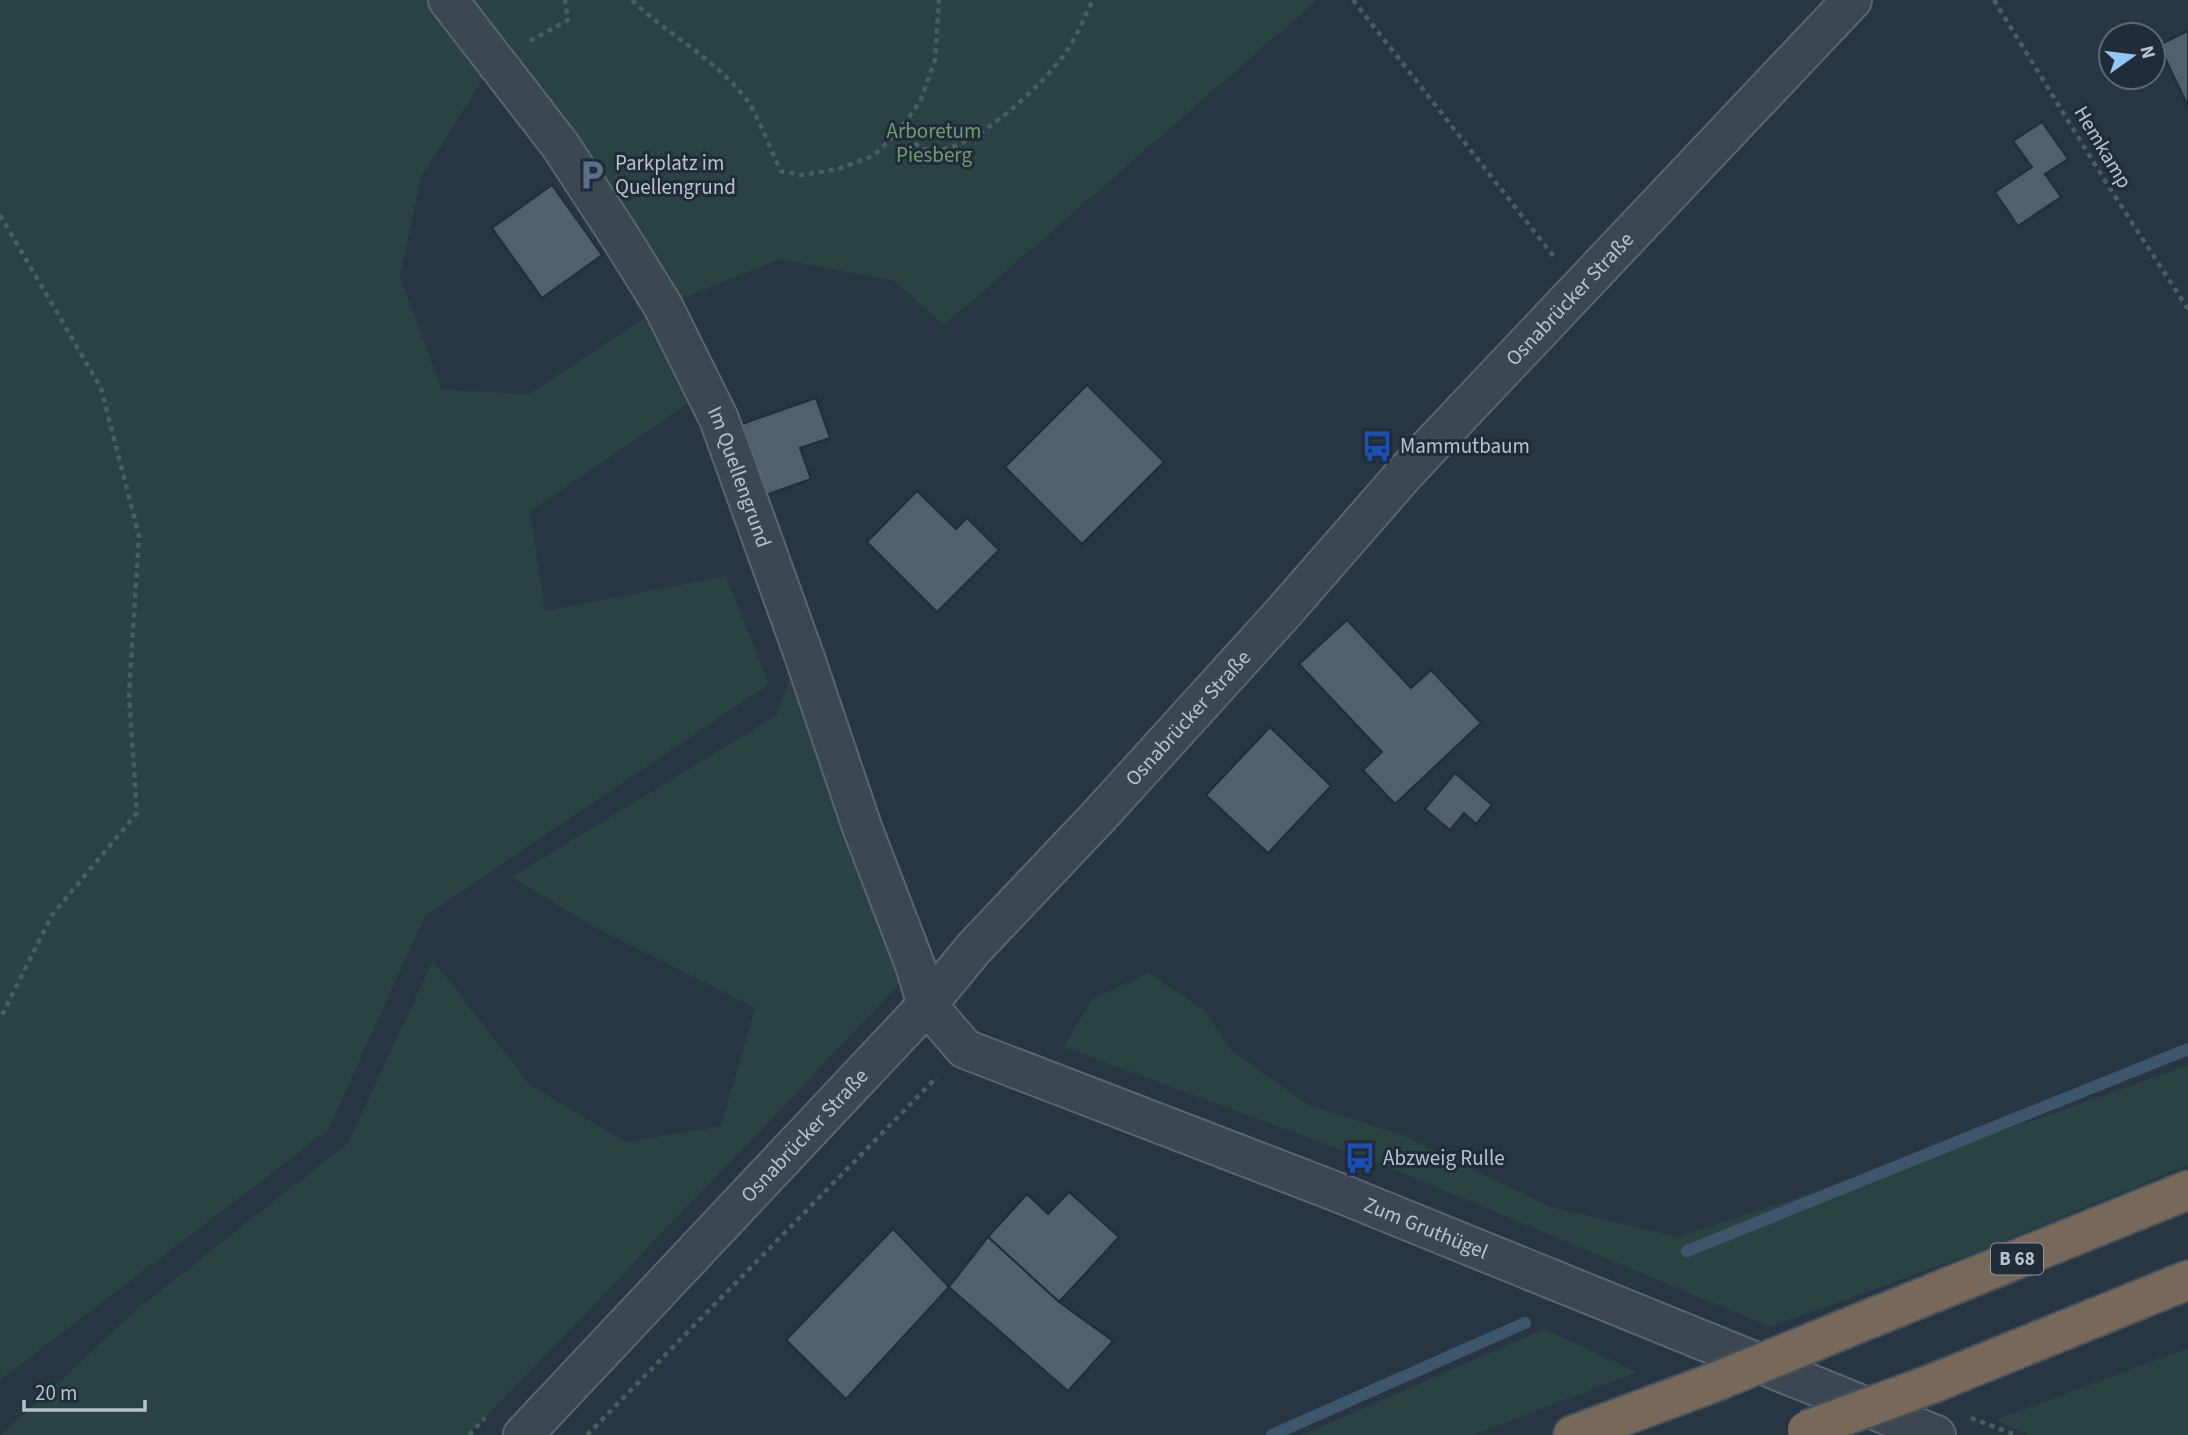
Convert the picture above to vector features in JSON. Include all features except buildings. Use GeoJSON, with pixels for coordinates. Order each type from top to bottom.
{"type":"FeatureCollection","features":[{"type":"Feature","properties":{"kind":"highway","name":"B 68"},"geometry":{"type":"LineString","coordinates":[[1573,1435],[1715,1382],[2188,1190]]}},
{"type":"Feature","properties":{"kind":"highway"},"geometry":{"type":"LineString","coordinates":[[1800,1432],[1934,1383],[2188,1280]]}},
{"type":"Feature","properties":{"kind":"street","name":"Im Quellengrund"},"geometry":{"type":"LineString","coordinates":[[448,0],[560,145],[663,306],[719,419],[927,1005]]}},
{"type":"Feature","properties":{"kind":"street","name":"Osnabrücker Straße"},"geometry":{"type":"LineString","coordinates":[[523,1435],[927,1005],[974,948],[1108,806],[1284,612],[1406,472],[1852,0]]}},
{"type":"Feature","properties":{"kind":"street","name":"Zum Gruthügel"},"geometry":{"type":"LineString","coordinates":[[927,1005],[965,1049],[1337,1192],[1936,1435]]}},
{"type":"Feature","properties":{"kind":"path"},"geometry":{"type":"LineString","coordinates":[[496,60],[568,20],[565,0]]}},
{"type":"Feature","properties":{"kind":"path"},"geometry":{"type":"LineString","coordinates":[[632,0],[697,51],[749,104],[781,171],[801,175],[838,169],[873,156],[898,132],[920,102],[935,60],[939,0]]}},
{"type":"Feature","properties":{"kind":"path"},"geometry":{"type":"LineString","coordinates":[[898,132],[928,150],[942,150],[970,139],[991,125],[1016,107],[1066,52],[1093,0]]}},
{"type":"Feature","properties":{"kind":"path"},"geometry":{"type":"LineString","coordinates":[[1353,0],[1564,270],[1581,288]]}},
{"type":"Feature","properties":{"kind":"path","name":"Hemkamp"},"geometry":{"type":"LineString","coordinates":[[1994,0],[2107,184],[2188,309]]}},
{"type":"Feature","properties":{"kind":"path"},"geometry":{"type":"LineString","coordinates":[[0,215],[101,388],[138,536],[129,694],[137,813],[52,915],[0,1018]]}},
{"type":"Feature","properties":{"kind":"path"},"geometry":{"type":"LineString","coordinates":[[587,1435],[965,1049]]}},
{"type":"Feature","properties":{"kind":"green space","name":"Arboretum Piesberg"},"geometry":{"type":"Polygon","coordinates":[[[0,0],[1317,0],[943,326],[896,281],[780,259],[663,306],[495,61],[421,177],[400,277],[442,390],[530,394],[646,317],[689,403],[530,511],[545,611],[726,576],[769,684],[425,916],[328,1130],[0,1380],[0,0]]]}},
{"type":"Feature","properties":{"kind":"green space"},"geometry":{"type":"Polygon","coordinates":[[[800,647],[915,965],[469,1435],[1,1435],[141,1306],[348,1143],[433,960],[530,1085],[626,1142],[721,1126],[755,1008],[589,924],[512,877],[777,715],[800,647]]]}},
{"type":"Feature","properties":{"kind":"green space"},"geometry":{"type":"Polygon","coordinates":[[[1149,973],[1204,1010],[1231,1050],[1308,1105],[1403,1135],[1550,1207],[1678,1237],[2046,1116],[2188,1065],[2188,1165],[1980,1251],[1770,1327],[1393,1169],[1064,1047],[1092,999],[1149,973]]]}},
{"type":"Feature","properties":{"kind":"green space"},"geometry":{"type":"Polygon","coordinates":[[[1544,1329],[1637,1372],[1473,1435],[1302,1435],[1544,1329]]]}},
{"type":"Feature","properties":{"kind":"green space"},"geometry":{"type":"Polygon","coordinates":[[[2188,1348],[2188,1435],[2028,1435],[1996,1420],[2188,1348]]]}},
{"type":"Feature","properties":{"kind":"waterway"},"geometry":{"type":"LineString","coordinates":[[1687,1251],[2188,1049]]}},
{"type":"Feature","properties":{"kind":"waterway"},"geometry":{"type":"LineString","coordinates":[[1272,1435],[1525,1323]]}},
{"type":"Feature","properties":{"kind":"place","name":"Parkplatz im Quellengrund"},"geometry":{"type":"Point","coordinates":[592,175]}},
{"type":"Feature","properties":{"kind":"place","name":"Mammutbaum"},"geometry":{"type":"Point","coordinates":[1377,446]}},
{"type":"Feature","properties":{"kind":"place","name":"Abzweig Rulle"},"geometry":{"type":"Point","coordinates":[1360,1158]}}]}
